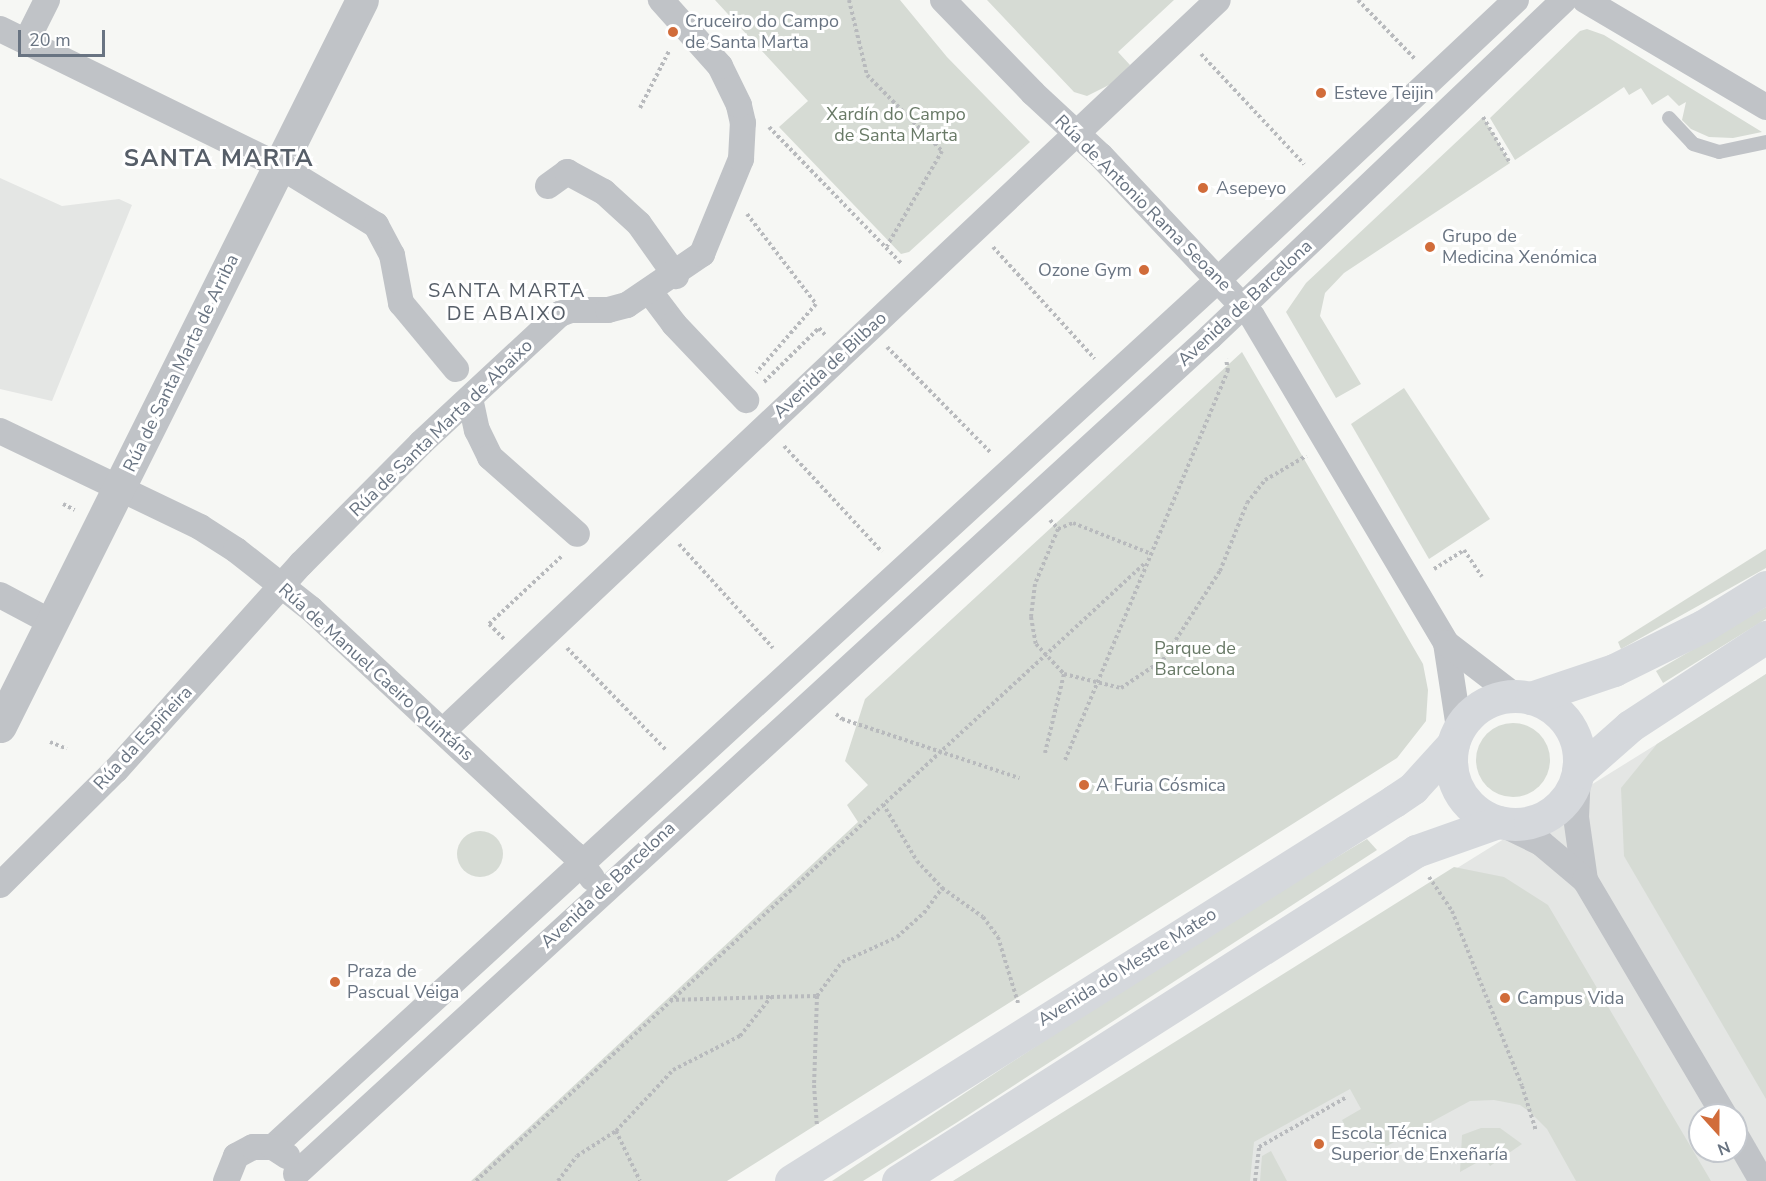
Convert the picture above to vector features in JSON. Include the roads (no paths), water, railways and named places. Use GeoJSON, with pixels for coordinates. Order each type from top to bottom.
{"type":"FeatureCollection","features":[{"type":"Feature","properties":{"kind":"main road"},"geometry":{"type":"LineString","coordinates":[[1766,587],[1703,626],[1614,670],[1523,697],[1484,704],[1456,736],[1450,766],[1459,793],[1472,809],[1498,822],[1521,824],[1546,817],[1565,800],[1578,772],[1630,726],[1766,638]]}},
{"type":"Feature","properties":{"kind":"main road"},"geometry":{"type":"LineString","coordinates":[[1523,697],[1551,707],[1568,723],[1577,745],[1578,772]]}},
{"type":"Feature","properties":{"kind":"main road","name":"Avenida do Mestre Mateo"},"geometry":{"type":"LineString","coordinates":[[791,1181],[1399,798],[1420,781],[1456,736]]}},
{"type":"Feature","properties":{"kind":"main road"},"geometry":{"type":"LineString","coordinates":[[898,1181],[1416,851],[1498,822]]}},
{"type":"Feature","properties":{"kind":"street"},"geometry":{"type":"LineString","coordinates":[[26,42],[47,0]]}},
{"type":"Feature","properties":{"kind":"street","name":"Rúa de Santa Marta de Arriba"},"geometry":{"type":"LineString","coordinates":[[0,726],[362,0]]}},
{"type":"Feature","properties":{"kind":"street","name":"Rúa de Santa Marta de Abaixo"},"geometry":{"type":"LineString","coordinates":[[282,586],[421,442],[560,314],[571,310],[608,310],[627,305],[676,276],[702,254],[730,192],[744,144],[743,123],[739,105],[720,66],[661,0]]}},
{"type":"Feature","properties":{"kind":"street","name":"Rúa de Antonio Rama Seoane"},"geometry":{"type":"LineString","coordinates":[[943,0],[1220,278],[1244,305],[1270,341],[1446,643],[1456,736]]}},
{"type":"Feature","properties":{"kind":"street","name":"Avenida de Bilbao"},"geometry":{"type":"LineString","coordinates":[[442,731],[1218,0]]}},
{"type":"Feature","properties":{"kind":"street","name":"Avenida de Barcelona"},"geometry":{"type":"LineString","coordinates":[[1516,0],[1220,278],[889,562],[583,862],[273,1147],[288,1157],[297,1177],[595,897],[1244,305],[1564,0]]}},
{"type":"Feature","properties":{"kind":"street"},"geometry":{"type":"LineString","coordinates":[[1585,0],[1766,107]]}},
{"type":"Feature","properties":{"kind":"street"},"geometry":{"type":"LineString","coordinates":[[0,29],[278,165],[376,225],[392,255],[401,303],[456,369]]}},
{"type":"Feature","properties":{"kind":"street"},"geometry":{"type":"LineString","coordinates":[[548,186],[567,172],[604,192],[639,224],[676,276]]}},
{"type":"Feature","properties":{"kind":"street"},"geometry":{"type":"LineString","coordinates":[[650,292],[674,324],[749,393]]}},
{"type":"Feature","properties":{"kind":"street"},"geometry":{"type":"LineString","coordinates":[[470,398],[477,430],[490,457],[571,543]]}},
{"type":"Feature","properties":{"kind":"street","name":"Rúa de Manuel Caeiro Quintáns"},"geometry":{"type":"LineString","coordinates":[[0,431],[218,538],[282,586],[583,862],[593,881],[595,897]]}},
{"type":"Feature","properties":{"kind":"street"},"geometry":{"type":"LineString","coordinates":[[889,562],[921,599]]}},
{"type":"Feature","properties":{"kind":"street","name":"Rúa da Espiñeira"},"geometry":{"type":"LineString","coordinates":[[0,885],[116,770],[282,586]]}},
{"type":"Feature","properties":{"kind":"street"},"geometry":{"type":"LineString","coordinates":[[0,595],[51,622]]}},
{"type":"Feature","properties":{"kind":"street","name":"Rúa de Antonio Rama Seoane"},"geometry":{"type":"LineString","coordinates":[[1446,643],[1523,697]]}},
{"type":"Feature","properties":{"kind":"street"},"geometry":{"type":"LineString","coordinates":[[1578,772],[1576,817],[1585,880]]}},
{"type":"Feature","properties":{"kind":"street"},"geometry":{"type":"LineString","coordinates":[[1498,822],[1541,843],[1585,880],[1717,1103]]}},
{"type":"Feature","properties":{"kind":"street"},"geometry":{"type":"LineString","coordinates":[[226,1181],[236,1156],[253,1147],[273,1147]]}},
{"type":"Feature","properties":{"kind":"street"},"geometry":{"type":"LineString","coordinates":[[1748,1157],[1762,1181]]}},
{"type":"Feature","properties":{"kind":"lane"},"geometry":{"type":"LineString","coordinates":[[1669,118],[1694,144],[1719,152],[1766,142]]}},
{"type":"Feature","properties":{"kind":"place","name":"Cruceiro do Campo de Santa Marta"},"geometry":{"type":"Point","coordinates":[673,32]}},
{"type":"Feature","properties":{"kind":"place","name":"Esteve Teijin"},"geometry":{"type":"Point","coordinates":[1321,93]}},
{"type":"Feature","properties":{"kind":"place","name":"Asepeyo"},"geometry":{"type":"Point","coordinates":[1203,188]}},
{"type":"Feature","properties":{"kind":"place","name":"Grupo de Medicina Xenómica"},"geometry":{"type":"Point","coordinates":[1430,247]}},
{"type":"Feature","properties":{"kind":"place","name":"Ozone Gym"},"geometry":{"type":"Point","coordinates":[1144,270]}},
{"type":"Feature","properties":{"kind":"place","name":"A Furia Cósmica"},"geometry":{"type":"Point","coordinates":[1084,785]}},
{"type":"Feature","properties":{"kind":"place","name":"Praza de Pascual Veiga"},"geometry":{"type":"Point","coordinates":[335,982]}},
{"type":"Feature","properties":{"kind":"place","name":"Campus Vida"},"geometry":{"type":"Point","coordinates":[1505,998]}},
{"type":"Feature","properties":{"kind":"place","name":"Escola Técnica Superior de Enxeñaría"},"geometry":{"type":"Point","coordinates":[1319,1144]}},
{"type":"Feature","properties":{"kind":"district","name":"SANTA MARTA"},"geometry":{"type":"Point","coordinates":[219,159]}},
{"type":"Feature","properties":{"kind":"district","name":"SANTA MARTA DE ABAIXO"},"geometry":{"type":"Point","coordinates":[507,302]}},
{"type":"Feature","properties":{"kind":"park label","name":"Xardín do Campo de Santa Marta"},"geometry":{"type":"Point","coordinates":[896,125]}},
{"type":"Feature","properties":{"kind":"park label","name":"Parque de Barcelona"},"geometry":{"type":"Point","coordinates":[1195,659]}}]}
